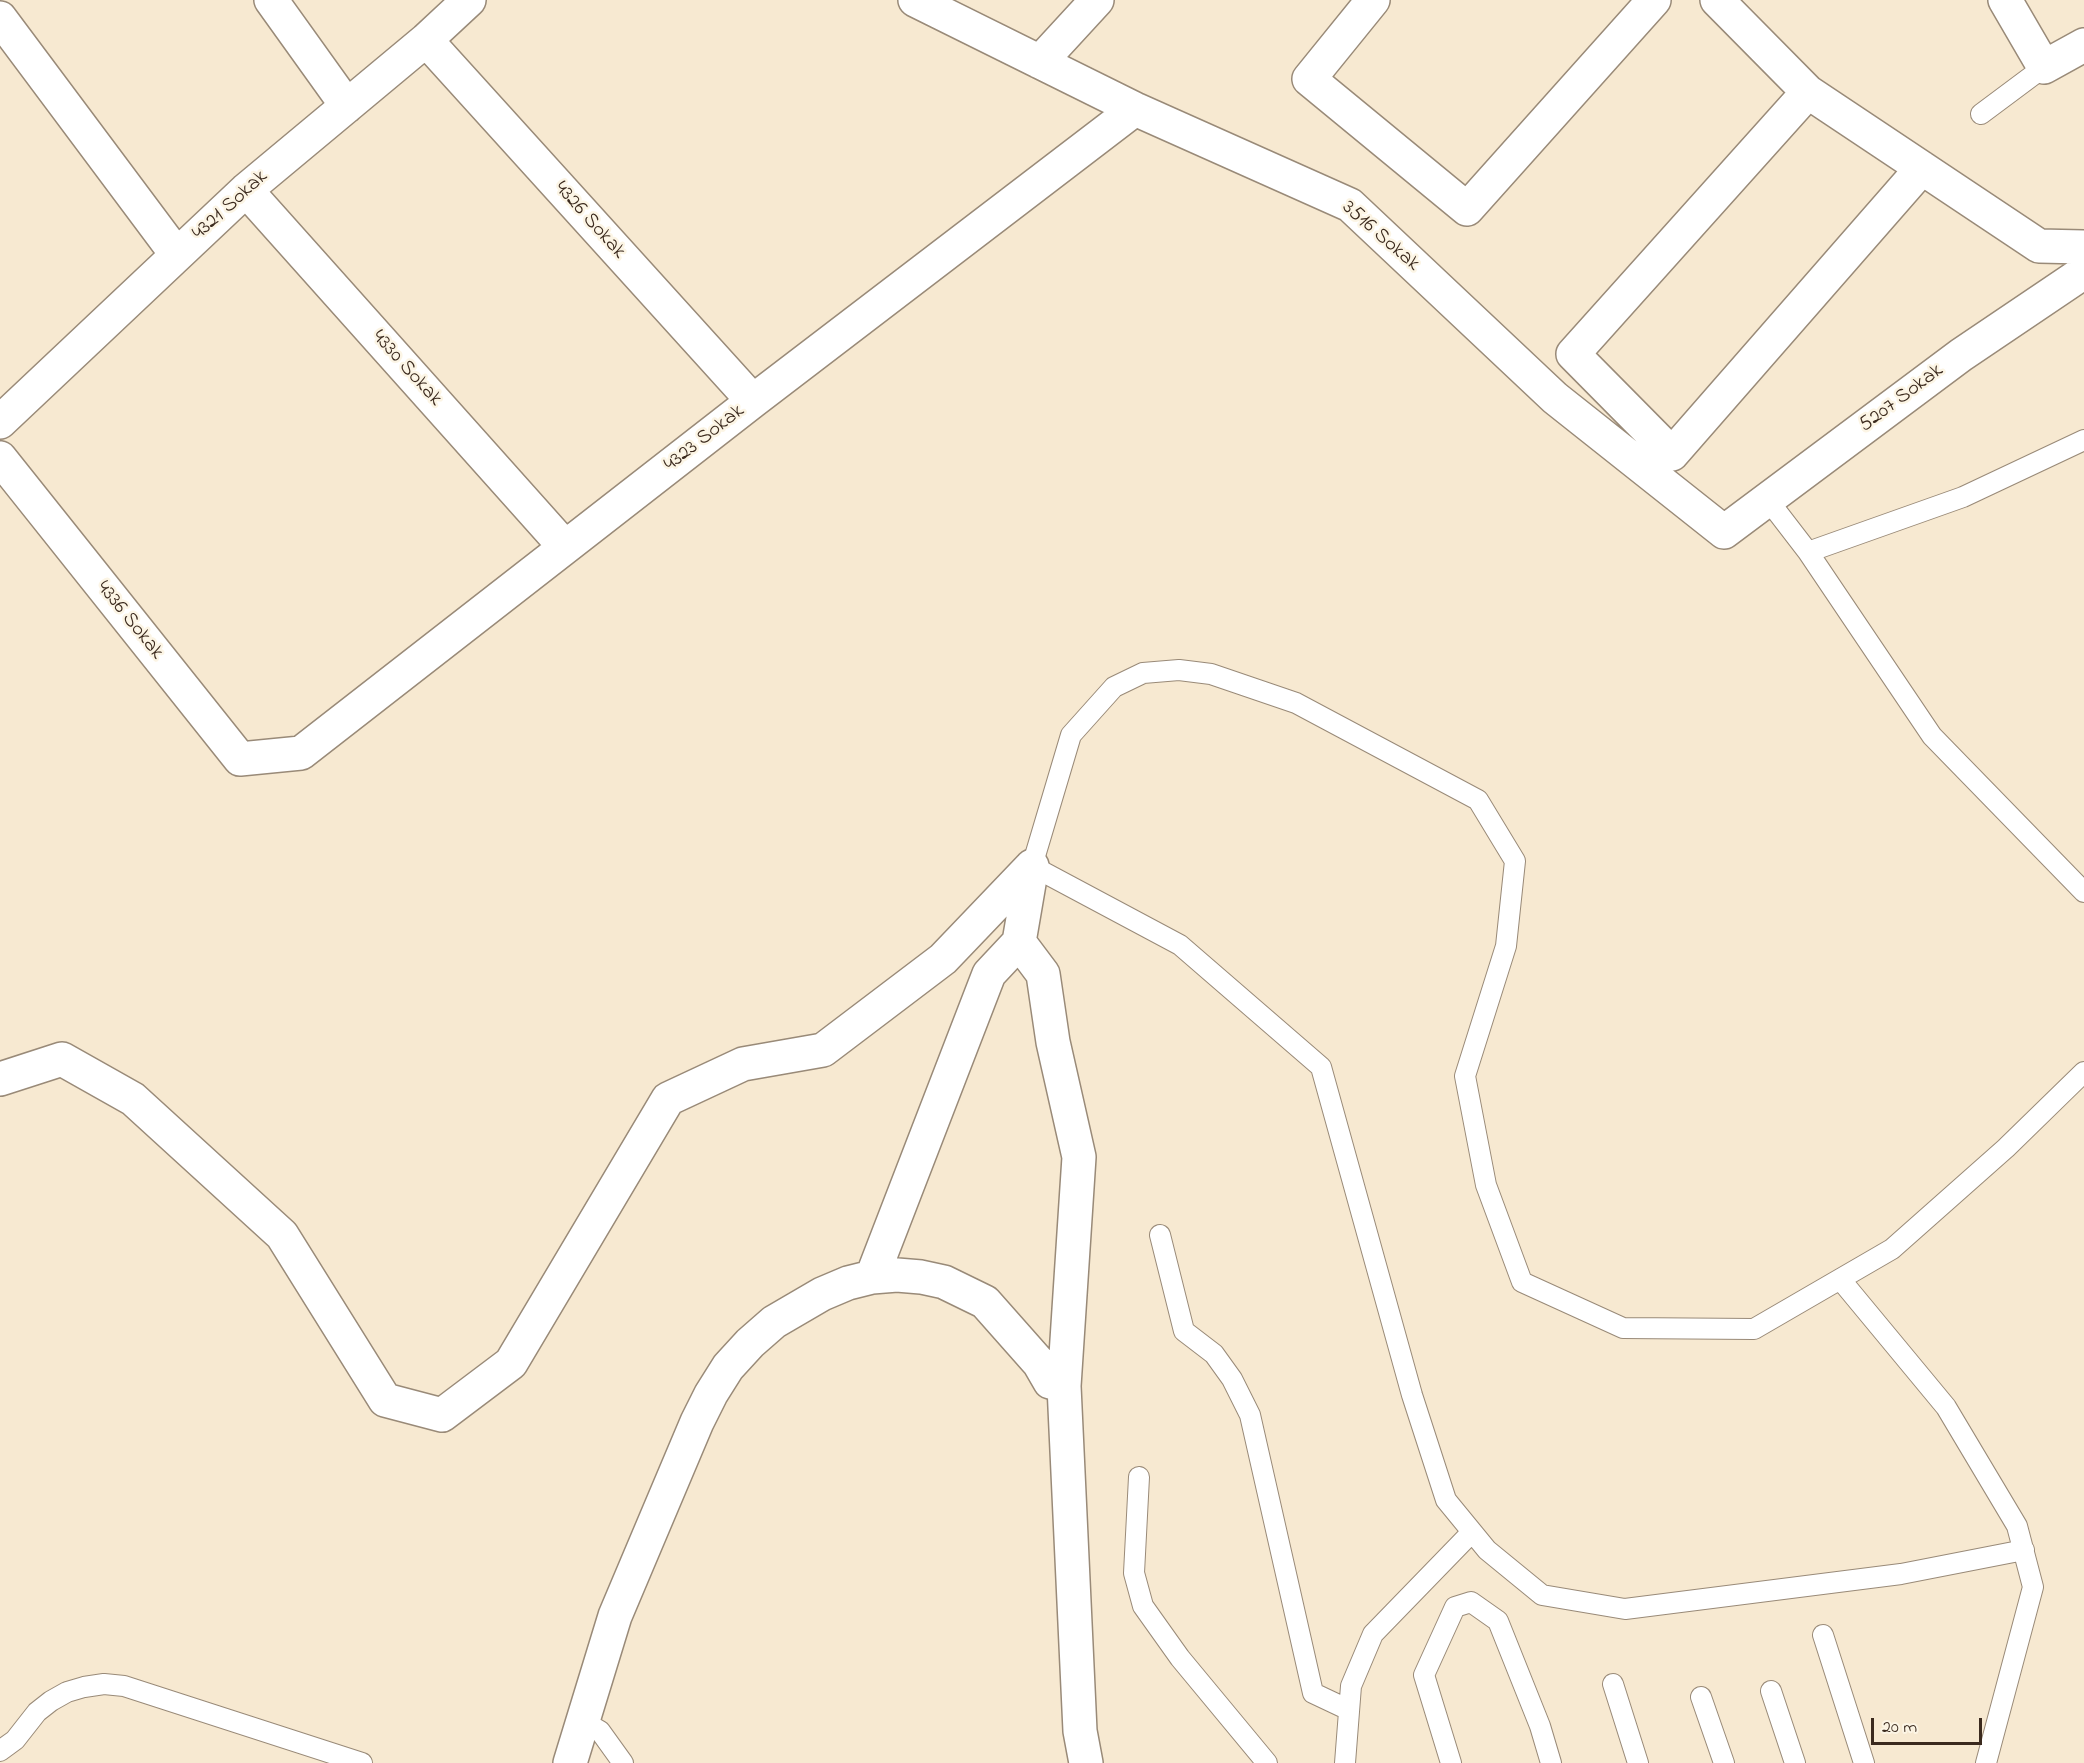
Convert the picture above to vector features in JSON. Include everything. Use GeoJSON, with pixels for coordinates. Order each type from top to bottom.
{"type":"FeatureCollection","features":[{"type":"Feature","properties":{"kind":"street"},"geometry":{"type":"LineString","coordinates":[[271,0],[348,106]]}},
{"type":"Feature","properties":{"kind":"street","name":"4321 Sokak"},"geometry":{"type":"LineString","coordinates":[[0,422],[246,190],[426,40],[470,0]]}},
{"type":"Feature","properties":{"kind":"street","name":"3516 Sokak"},"geometry":{"type":"LineString","coordinates":[[915,0],[1136,110],[1350,205],[1555,398],[1724,532]]}},
{"type":"Feature","properties":{"kind":"street"},"geometry":{"type":"LineString","coordinates":[[1040,62],[1097,0]]}},
{"type":"Feature","properties":{"kind":"street"},"geometry":{"type":"LineString","coordinates":[[1373,0],[1309,79],[1467,209],[1654,0]]}},
{"type":"Feature","properties":{"kind":"street"},"geometry":{"type":"LineString","coordinates":[[2005,0],[2044,67],[2084,45]]}},
{"type":"Feature","properties":{"kind":"street"},"geometry":{"type":"LineString","coordinates":[[1723,2],[1808,92],[2039,246],[2084,247]]}},
{"type":"Feature","properties":{"kind":"street"},"geometry":{"type":"LineString","coordinates":[[0,18],[177,255]]}},
{"type":"Feature","properties":{"kind":"street","name":"4326 Sokak"},"geometry":{"type":"LineString","coordinates":[[426,40],[753,401]]}},
{"type":"Feature","properties":{"kind":"street"},"geometry":{"type":"LineString","coordinates":[[1808,92],[1573,354],[1672,454],[1922,168]]}},
{"type":"Feature","properties":{"kind":"street","name":"4323 Sokak"},"geometry":{"type":"LineString","coordinates":[[271,756],[301,753],[753,401],[1136,110]]}},
{"type":"Feature","properties":{"kind":"street","name":"4330 Sokak"},"geometry":{"type":"LineString","coordinates":[[246,190],[566,547]]}},
{"type":"Feature","properties":{"kind":"street","name":"5207 Sokak"},"geometry":{"type":"LineString","coordinates":[[1724,532],[1961,355],[2084,272]]}},
{"type":"Feature","properties":{"kind":"street","name":"4336 Sokak"},"geometry":{"type":"LineString","coordinates":[[1,461],[240,759],[271,756]]}},
{"type":"Feature","properties":{"kind":"street"},"geometry":{"type":"LineString","coordinates":[[872,1277],[989,974],[1019,942],[1032,866]]}},
{"type":"Feature","properties":{"kind":"street"},"geometry":{"type":"LineString","coordinates":[[0,1079],[62,1059],[133,1099],[282,1235],[385,1401],[442,1415],[511,1363],[668,1099],[743,1064],[823,1050],[943,959],[1032,866]]}},
{"type":"Feature","properties":{"kind":"street"},"geometry":{"type":"LineString","coordinates":[[1019,942],[1043,974],[1053,1042],[1079,1157],[1064,1386],[1080,1731],[1086,1763]]}},
{"type":"Feature","properties":{"kind":"street"},"geometry":{"type":"LineString","coordinates":[[570,1763],[615,1616],[697,1422],[711,1394],[735,1359],[774,1322],[822,1293],[872,1277],[897,1275],[944,1282],[985,1302],[1039,1363],[1050,1382],[1064,1386]]}},
{"type":"Feature","properties":{"kind":"lane"},"geometry":{"type":"LineString","coordinates":[[1981,114],[2044,67]]}},
{"type":"Feature","properties":{"kind":"lane"},"geometry":{"type":"LineString","coordinates":[[1808,552],[1963,497],[2084,440]]}},
{"type":"Feature","properties":{"kind":"lane"},"geometry":{"type":"LineString","coordinates":[[1768,500],[1808,552],[1932,736],[2084,892]]}},
{"type":"Feature","properties":{"kind":"lane"},"geometry":{"type":"LineString","coordinates":[[2024,1550],[1901,1574],[1625,1610],[1542,1595],[1486,1550],[1446,1500],[1412,1395],[1321,1067],[1180,945],[1032,866],[1071,735],[1114,687],[1143,673],[1179,670],[1211,674],[1296,703],[1478,800],[1515,861],[1506,946],[1465,1076],[1486,1185],[1522,1282],[1623,1328],[1754,1329],[1892,1249],[2006,1148],[2084,1072]]}},
{"type":"Feature","properties":{"kind":"lane"},"geometry":{"type":"LineString","coordinates":[[1160,1235],[1184,1331],[1214,1354],[1232,1379],[1250,1415],[1313,1693],[1349,1710]]}},
{"type":"Feature","properties":{"kind":"lane"},"geometry":{"type":"LineString","coordinates":[[1840,1279],[1946,1407],[2017,1526],[2033,1587],[1986,1763]]}},
{"type":"Feature","properties":{"kind":"lane"},"geometry":{"type":"LineString","coordinates":[[1139,1477],[1134,1573],[1143,1606],[1180,1658],[1267,1763]]}},
{"type":"Feature","properties":{"kind":"lane"},"geometry":{"type":"LineString","coordinates":[[1345,1763],[1351,1686],[1373,1634],[1472,1532]]}},
{"type":"Feature","properties":{"kind":"lane"},"geometry":{"type":"LineString","coordinates":[[1451,1763],[1424,1675],[1455,1607],[1471,1602],[1498,1621],[1540,1726],[1551,1763]]}},
{"type":"Feature","properties":{"kind":"lane"},"geometry":{"type":"LineString","coordinates":[[1823,1635],[1863,1763]]}},
{"type":"Feature","properties":{"kind":"lane"},"geometry":{"type":"LineString","coordinates":[[0,1751],[15,1740],[37,1712],[51,1701],[67,1692],[104,1684],[124,1686],[362,1763]]}},
{"type":"Feature","properties":{"kind":"lane"},"geometry":{"type":"LineString","coordinates":[[1613,1684],[1638,1763]]}},
{"type":"Feature","properties":{"kind":"lane"},"geometry":{"type":"LineString","coordinates":[[1771,1691],[1795,1763]]}},
{"type":"Feature","properties":{"kind":"lane"},"geometry":{"type":"LineString","coordinates":[[1701,1697],[1724,1763]]}},
{"type":"Feature","properties":{"kind":"lane"},"geometry":{"type":"LineString","coordinates":[[583,1721],[600,1731],[623,1763]]}}]}
